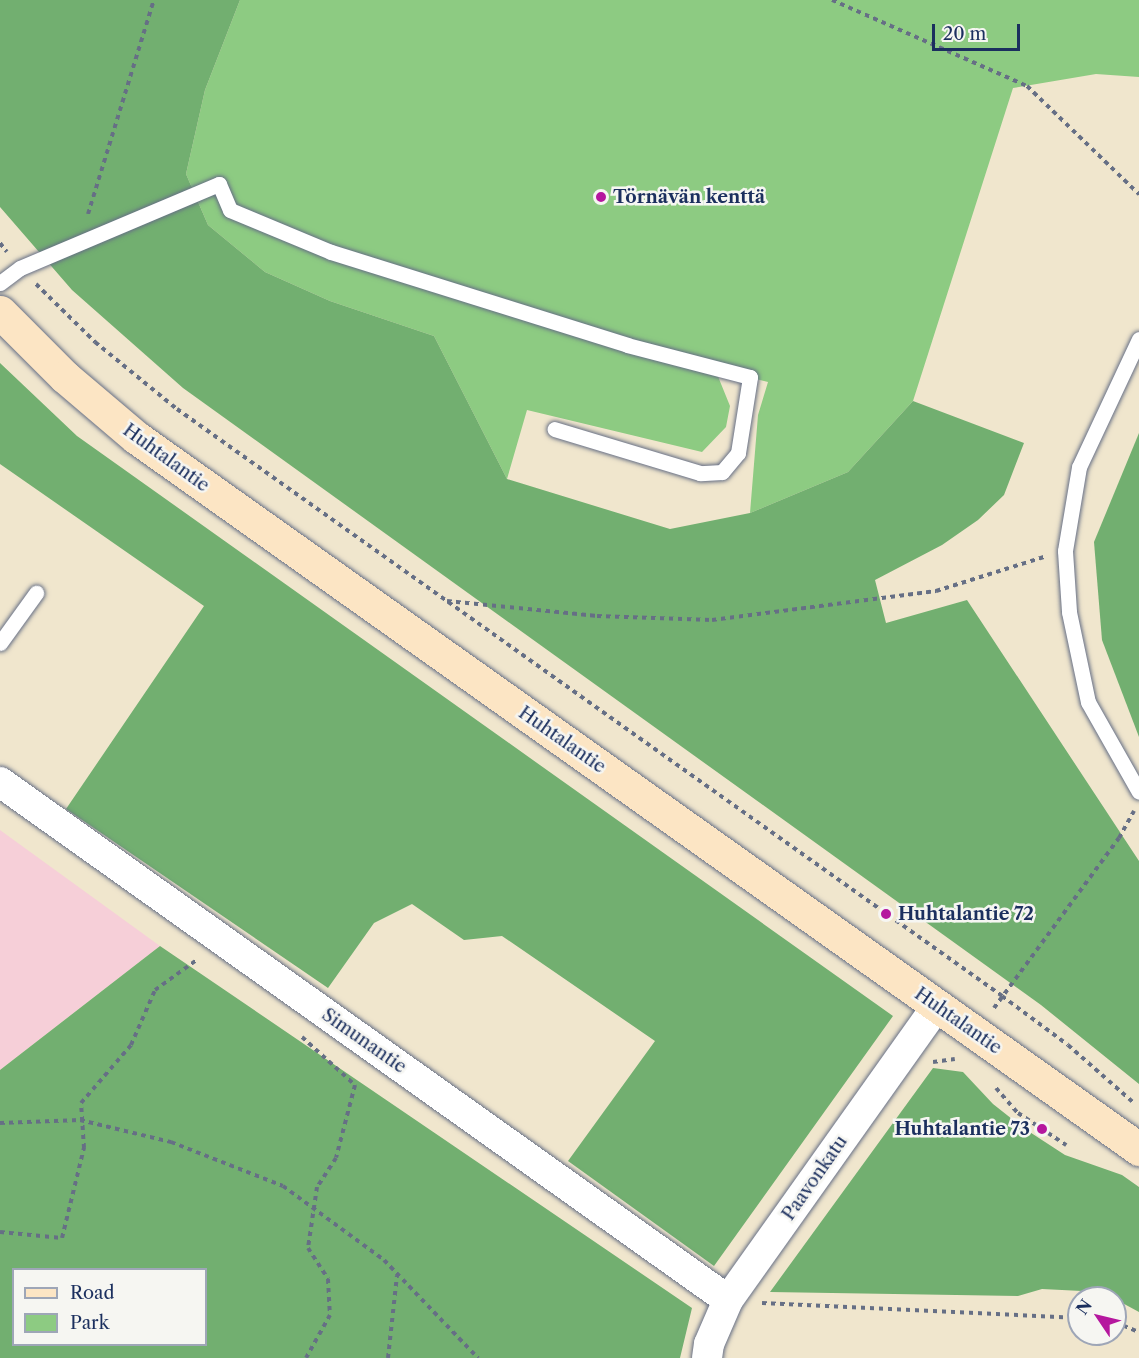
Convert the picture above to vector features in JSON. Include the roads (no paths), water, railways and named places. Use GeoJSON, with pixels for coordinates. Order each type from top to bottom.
{"type":"FeatureCollection","features":[{"type":"Feature","properties":{"kind":"main road","name":"Huhtalantie"},"geometry":{"type":"LineString","coordinates":[[0,312],[64,377],[136,438],[1139,1149]]}},
{"type":"Feature","properties":{"kind":"street","name":"Simunantie"},"geometry":{"type":"LineString","coordinates":[[0,782],[728,1300]]}},
{"type":"Feature","properties":{"kind":"street","name":"Paavonkatu"},"geometry":{"type":"LineString","coordinates":[[707,1358],[709,1344],[728,1300],[938,1006]]}},
{"type":"Feature","properties":{"kind":"lane"},"geometry":{"type":"LineString","coordinates":[[0,283],[20,268],[219,184],[230,210],[332,252],[627,345],[750,377],[738,453],[722,472],[700,473],[555,429]]}},
{"type":"Feature","properties":{"kind":"lane"},"geometry":{"type":"LineString","coordinates":[[1139,339],[1079,467],[1065,551],[1069,612],[1088,702],[1139,792]]}},
{"type":"Feature","properties":{"kind":"lane"},"geometry":{"type":"LineString","coordinates":[[0,643],[36,593]]}},
{"type":"Feature","properties":{"kind":"place","name":"Törnävän kenttä"},"geometry":{"type":"Point","coordinates":[601,197]}},
{"type":"Feature","properties":{"kind":"place","name":"Huhtalantie 72"},"geometry":{"type":"Point","coordinates":[886,914]}},
{"type":"Feature","properties":{"kind":"place","name":"Huhtalantie 73"},"geometry":{"type":"Point","coordinates":[1042,1129]}}]}
